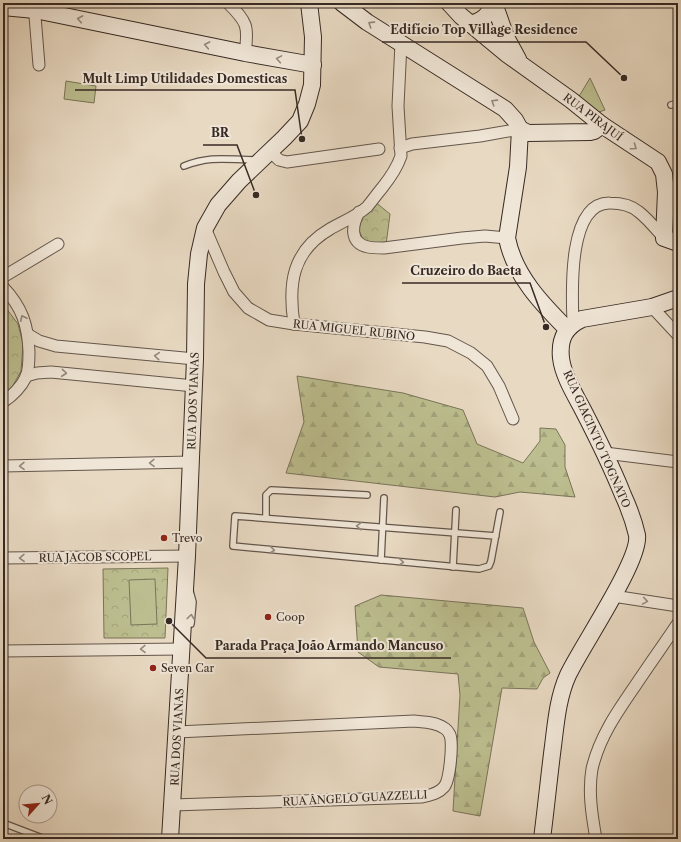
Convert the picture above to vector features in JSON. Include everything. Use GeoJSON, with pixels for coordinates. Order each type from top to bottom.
{"type":"FeatureCollection","features":[{"type":"Feature","properties":{"kind":"main road","name":"RUA DOS VIANAS"},"geometry":{"type":"LineString","coordinates":[[170,839],[180,668],[185,645],[198,262],[205,228],[218,205],[239,181],[300,121],[307,104],[312,85],[313,32],[309,3]]}},
{"type":"Feature","properties":{"kind":"main road"},"geometry":{"type":"LineString","coordinates":[[342,3],[367,22],[505,109],[520,129],[528,132],[590,132],[602,125]]}},
{"type":"Feature","properties":{"kind":"main road"},"geometry":{"type":"LineString","coordinates":[[448,3],[470,24],[521,64]]}},
{"type":"Feature","properties":{"kind":"main road"},"geometry":{"type":"LineString","coordinates":[[470,24],[479,22],[485,17],[493,3]]}},
{"type":"Feature","properties":{"kind":"main road","name":"RUA PIRAJUÍ"},"geometry":{"type":"LineString","coordinates":[[493,3],[506,37],[521,64],[602,125],[658,162],[664,174],[671,241]]}},
{"type":"Feature","properties":{"kind":"main road"},"geometry":{"type":"LineString","coordinates":[[3,7],[34,6],[245,53],[313,65]]}},
{"type":"Feature","properties":{"kind":"main road"},"geometry":{"type":"LineString","coordinates":[[520,129],[530,124],[567,124],[584,122],[585,115],[581,108]]}},
{"type":"Feature","properties":{"kind":"main road"},"geometry":{"type":"LineString","coordinates":[[520,129],[518,167],[507,238],[513,258],[527,283],[545,307],[570,326],[582,319],[593,316],[652,307],[678,298]]}},
{"type":"Feature","properties":{"kind":"main road","name":"RUA GIACINTO TOGNATO"},"geometry":{"type":"LineString","coordinates":[[542,839],[561,693],[572,668],[613,596],[628,566],[637,538],[628,506],[605,453],[569,381],[561,359],[561,344],[570,326]]}},
{"type":"Feature","properties":{"kind":"street"},"geometry":{"type":"LineString","coordinates":[[228,3],[246,24],[248,34],[245,53]]}},
{"type":"Feature","properties":{"kind":"street"},"geometry":{"type":"LineString","coordinates":[[34,6],[40,65]]}},
{"type":"Feature","properties":{"kind":"street"},"geometry":{"type":"LineString","coordinates":[[294,324],[291,301],[293,279],[299,261],[307,246],[318,236],[366,207],[396,168],[401,156],[398,106],[401,43]]}},
{"type":"Feature","properties":{"kind":"street"},"geometry":{"type":"LineString","coordinates":[[400,148],[412,144],[520,129]]}},
{"type":"Feature","properties":{"kind":"street"},"geometry":{"type":"LineString","coordinates":[[266,156],[287,162],[379,149]]}},
{"type":"Feature","properties":{"kind":"street"},"geometry":{"type":"LineString","coordinates":[[570,326],[575,249],[583,225],[589,214],[596,206],[605,203],[619,203],[629,206],[638,211],[671,241]]}},
{"type":"Feature","properties":{"kind":"street"},"geometry":{"type":"LineString","coordinates":[[359,212],[353,227],[353,234],[361,245],[368,247],[384,248],[477,237],[507,238]]}},
{"type":"Feature","properties":{"kind":"street","name":"RUA MIGUEL RUBINO"},"geometry":{"type":"LineString","coordinates":[[205,228],[234,292],[248,308],[269,320],[294,324],[425,337],[448,341],[471,353],[487,366],[499,386],[513,419]]}},
{"type":"Feature","properties":{"kind":"street"},"geometry":{"type":"LineString","coordinates":[[3,277],[58,244]]}},
{"type":"Feature","properties":{"kind":"street"},"geometry":{"type":"LineString","coordinates":[[3,287],[19,310],[26,323],[29,335],[29,360],[26,376],[19,388],[3,402]]}},
{"type":"Feature","properties":{"kind":"street"},"geometry":{"type":"LineString","coordinates":[[652,307],[678,335]]}},
{"type":"Feature","properties":{"kind":"street"},"geometry":{"type":"LineString","coordinates":[[29,335],[39,341],[56,346],[195,359]]}},
{"type":"Feature","properties":{"kind":"street"},"geometry":{"type":"LineString","coordinates":[[26,376],[37,373],[51,372],[194,386]]}},
{"type":"Feature","properties":{"kind":"street"},"geometry":{"type":"LineString","coordinates":[[605,453],[678,462]]}},
{"type":"Feature","properties":{"kind":"street"},"geometry":{"type":"LineString","coordinates":[[3,466],[191,462]]}},
{"type":"Feature","properties":{"kind":"street","name":"RUA JACOB SCOPEL"},"geometry":{"type":"LineString","coordinates":[[3,558],[187,556]]}},
{"type":"Feature","properties":{"kind":"street"},"geometry":{"type":"LineString","coordinates":[[613,596],[678,606]]}},
{"type":"Feature","properties":{"kind":"street"},"geometry":{"type":"LineString","coordinates":[[596,839],[590,794],[592,770],[600,745],[610,724],[678,623]]}},
{"type":"Feature","properties":{"kind":"street"},"geometry":{"type":"LineString","coordinates":[[3,651],[185,645]]}},
{"type":"Feature","properties":{"kind":"street","name":"RUA ÂNGELO GUAZZELLI"},"geometry":{"type":"LineString","coordinates":[[173,805],[422,797],[440,792],[445,786],[449,774],[451,745],[450,735],[446,729],[436,724],[414,721],[177,732]]}},
{"type":"Feature","properties":{"kind":"lane"},"geometry":{"type":"LineString","coordinates":[[671,105],[678,103]]}},
{"type":"Feature","properties":{"kind":"lane"},"geometry":{"type":"LineString","coordinates":[[184,166],[199,161],[217,158],[266,156]]}},
{"type":"Feature","properties":{"kind":"lane"},"geometry":{"type":"LineString","coordinates":[[266,518],[266,495],[271,490],[367,495]]}},
{"type":"Feature","properties":{"kind":"lane"},"geometry":{"type":"LineString","coordinates":[[381,560],[384,498]]}},
{"type":"Feature","properties":{"kind":"lane"},"geometry":{"type":"LineString","coordinates":[[453,567],[456,510]]}},
{"type":"Feature","properties":{"kind":"lane"},"geometry":{"type":"LineString","coordinates":[[496,536],[235,516],[233,546],[479,569],[489,566],[491,561],[496,536],[500,512]]}},
{"type":"Feature","properties":{"kind":"lane"},"geometry":{"type":"LineString","coordinates":[[186,582],[193,602],[189,634]]}},
{"type":"Feature","properties":{"kind":"lane"},"geometry":{"type":"LineString","coordinates":[[3,823],[45,839]]}},
{"type":"Feature","properties":{"kind":"green space"},"geometry":{"type":"Polygon","coordinates":[[[590,78],[605,110],[599,112],[578,98],[590,78]]]}},
{"type":"Feature","properties":{"kind":"green space"},"geometry":{"type":"Polygon","coordinates":[[[66,81],[96,86],[94,103],[64,99],[66,81]]]}},
{"type":"Feature","properties":{"kind":"green space"},"geometry":{"type":"Polygon","coordinates":[[[374,201],[390,214],[386,245],[364,243],[357,225],[365,209],[374,201]]]}},
{"type":"Feature","properties":{"kind":"green space"},"geometry":{"type":"Polygon","coordinates":[[[3,304],[18,324],[23,344],[21,371],[6,398],[3,400],[3,304]]]}},
{"type":"Feature","properties":{"kind":"green space"},"geometry":{"type":"Polygon","coordinates":[[[297,376],[403,393],[463,410],[477,444],[523,463],[540,441],[540,428],[556,429],[565,445],[565,467],[575,497],[520,492],[495,497],[286,473],[304,422],[297,376]]]}},
{"type":"Feature","properties":{"kind":"green space"},"geometry":{"type":"Polygon","coordinates":[[[168,568],[165,638],[104,638],[103,569],[168,568]]]}},
{"type":"Feature","properties":{"kind":"green space"},"geometry":{"type":"Polygon","coordinates":[[[155,579],[157,624],[131,625],[129,580],[155,579]]]}},
{"type":"Feature","properties":{"kind":"green space"},"geometry":{"type":"Polygon","coordinates":[[[381,595],[523,608],[534,642],[550,673],[543,678],[537,689],[502,688],[480,816],[453,811],[460,695],[458,674],[379,667],[358,652],[355,606],[381,595]]]}},
{"type":"Feature","properties":{"kind":"place","name":"Edifício Top Village Residence"},"geometry":{"type":"Point","coordinates":[624,78]}},
{"type":"Feature","properties":{"kind":"place","name":"Mult Limp Utilidades Domesticas"},"geometry":{"type":"Point","coordinates":[302,139]}},
{"type":"Feature","properties":{"kind":"place","name":"BR"},"geometry":{"type":"Point","coordinates":[256,195]}},
{"type":"Feature","properties":{"kind":"place","name":"Cruzeiro do Baeta"},"geometry":{"type":"Point","coordinates":[546,327]}},
{"type":"Feature","properties":{"kind":"place","name":"Trevo"},"geometry":{"type":"Point","coordinates":[164,538]}},
{"type":"Feature","properties":{"kind":"place","name":"Coop"},"geometry":{"type":"Point","coordinates":[268,617]}},
{"type":"Feature","properties":{"kind":"place","name":"Parada Praça João Armando Mancuso"},"geometry":{"type":"Point","coordinates":[169,621]}},
{"type":"Feature","properties":{"kind":"place","name":"Seven Car"},"geometry":{"type":"Point","coordinates":[153,668]}}]}
